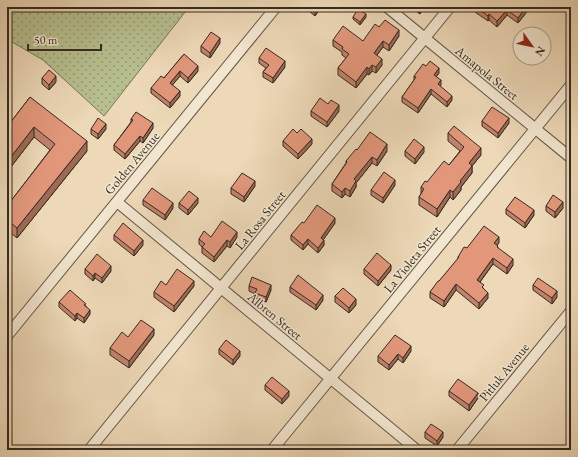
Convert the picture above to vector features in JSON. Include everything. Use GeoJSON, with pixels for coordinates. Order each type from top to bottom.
{"type":"FeatureCollection","features":[{"type":"Feature","properties":{"kind":"street","name":"Golden Avenue"},"geometry":{"type":"LineString","coordinates":[[7,336],[276,7]]}},
{"type":"Feature","properties":{"kind":"street","name":"Amapola Street"},"geometry":{"type":"LineString","coordinates":[[387,7],[424,39],[571,158]]}},
{"type":"Feature","properties":{"kind":"street","name":"La Rosa Street"},"geometry":{"type":"LineString","coordinates":[[89,450],[450,7]]}},
{"type":"Feature","properties":{"kind":"street","name":"La Violeta Street"},"geometry":{"type":"LineString","coordinates":[[272,450],[571,85]]}},
{"type":"Feature","properties":{"kind":"street","name":"Albren Street"},"geometry":{"type":"LineString","coordinates":[[117,202],[417,450]]}},
{"type":"Feature","properties":{"kind":"street","name":"Pitluk Avenue"},"geometry":{"type":"LineString","coordinates":[[456,450],[571,311]]}},
{"type":"Feature","properties":{"kind":"green space"},"geometry":{"type":"Polygon","coordinates":[[[7,7],[189,7],[104,116],[43,60],[7,39],[7,7]]]}},
{"type":"Feature","properties":{"kind":"building"},"geometry":{"type":"Polygon","coordinates":[[[310,7],[317,7],[315,11],[310,7]]]}},
{"type":"Feature","properties":{"kind":"building"},"geometry":{"type":"Polygon","coordinates":[[[476,7],[526,7],[518,18],[507,10],[497,21],[489,14],[488,16],[476,7]]]}},
{"type":"Feature","properties":{"kind":"building"},"geometry":{"type":"Polygon","coordinates":[[[358,9],[366,14],[360,22],[353,17],[358,9]]]}},
{"type":"Feature","properties":{"kind":"building"},"geometry":{"type":"Polygon","coordinates":[[[385,20],[399,30],[389,45],[383,41],[374,53],[382,59],[376,67],[372,65],[369,69],[367,67],[356,82],[338,68],[349,54],[342,49],[343,47],[333,40],[343,26],[363,41],[375,24],[379,27],[385,20]]]}},
{"type":"Feature","properties":{"kind":"building"},"geometry":{"type":"Polygon","coordinates":[[[211,32],[220,38],[210,53],[201,46],[211,32]]]}},
{"type":"Feature","properties":{"kind":"building"},"geometry":{"type":"Polygon","coordinates":[[[266,48],[285,61],[273,78],[263,72],[269,65],[259,58],[266,48]]]}},
{"type":"Feature","properties":{"kind":"building"},"geometry":{"type":"Polygon","coordinates":[[[184,54],[198,66],[188,78],[180,71],[170,83],[180,91],[170,103],[151,88],[161,76],[164,78],[184,54]]]}},
{"type":"Feature","properties":{"kind":"building"},"geometry":{"type":"Polygon","coordinates":[[[430,61],[439,68],[434,75],[441,80],[438,84],[452,96],[447,102],[431,89],[418,108],[402,97],[423,64],[426,66],[430,61]]]}},
{"type":"Feature","properties":{"kind":"building"},"geometry":{"type":"Polygon","coordinates":[[[49,70],[56,76],[49,85],[42,78],[49,70]]]}},
{"type":"Feature","properties":{"kind":"building"},"geometry":{"type":"Polygon","coordinates":[[[30,97],[87,141],[17,228],[7,220],[7,206],[55,144],[34,127],[7,162],[7,127],[30,97]]]}},
{"type":"Feature","properties":{"kind":"building"},"geometry":{"type":"Polygon","coordinates":[[[320,98],[328,104],[331,100],[339,105],[327,122],[311,111],[320,98]]]}},
{"type":"Feature","properties":{"kind":"building"},"geometry":{"type":"Polygon","coordinates":[[[492,107],[509,118],[498,133],[482,121],[492,107]]]}},
{"type":"Feature","properties":{"kind":"building"},"geometry":{"type":"Polygon","coordinates":[[[136,112],[153,123],[143,138],[140,136],[125,154],[114,145],[133,120],[131,119],[136,112]]]}},
{"type":"Feature","properties":{"kind":"building"},"geometry":{"type":"Polygon","coordinates":[[[98,118],[106,124],[98,134],[91,129],[98,118]]]}},
{"type":"Feature","properties":{"kind":"building"},"geometry":{"type":"Polygon","coordinates":[[[454,126],[481,148],[469,163],[472,166],[460,181],[461,182],[453,192],[450,190],[437,209],[419,197],[424,189],[421,187],[444,161],[449,165],[464,147],[448,133],[454,126]]]}},
{"type":"Feature","properties":{"kind":"building"},"geometry":{"type":"Polygon","coordinates":[[[293,129],[297,133],[301,129],[312,139],[298,154],[283,141],[293,129]]]}},
{"type":"Feature","properties":{"kind":"building"},"geometry":{"type":"Polygon","coordinates":[[[370,132],[387,144],[377,160],[372,157],[354,179],[356,181],[350,191],[345,188],[342,192],[332,184],[347,162],[346,161],[356,149],[357,150],[370,132]]]}},
{"type":"Feature","properties":{"kind":"building"},"geometry":{"type":"Polygon","coordinates":[[[414,139],[424,147],[415,159],[405,151],[414,139]]]}},
{"type":"Feature","properties":{"kind":"building"},"geometry":{"type":"Polygon","coordinates":[[[384,172],[395,180],[383,198],[371,190],[384,172]]]}},
{"type":"Feature","properties":{"kind":"building"},"geometry":{"type":"Polygon","coordinates":[[[242,173],[255,181],[244,197],[231,188],[242,173]]]}},
{"type":"Feature","properties":{"kind":"building"},"geometry":{"type":"Polygon","coordinates":[[[152,188],[173,203],[165,215],[143,200],[152,188]]]}},
{"type":"Feature","properties":{"kind":"building"},"geometry":{"type":"Polygon","coordinates":[[[189,191],[198,198],[188,210],[179,203],[189,191]]]}},
{"type":"Feature","properties":{"kind":"building"},"geometry":{"type":"Polygon","coordinates":[[[553,195],[563,202],[555,212],[546,206],[553,195]]]}},
{"type":"Feature","properties":{"kind":"building"},"geometry":{"type":"Polygon","coordinates":[[[515,197],[534,210],[525,223],[506,209],[515,197]]]}},
{"type":"Feature","properties":{"kind":"building"},"geometry":{"type":"Polygon","coordinates":[[[317,205],[335,218],[321,238],[324,240],[318,248],[308,239],[303,245],[291,235],[302,222],[304,223],[317,205]]]}},
{"type":"Feature","properties":{"kind":"building"},"geometry":{"type":"Polygon","coordinates":[[[222,221],[237,232],[230,242],[227,240],[214,257],[202,247],[205,244],[199,239],[204,231],[211,237],[222,221]]]}},
{"type":"Feature","properties":{"kind":"building"},"geometry":{"type":"Polygon","coordinates":[[[123,223],[143,240],[134,251],[114,235],[123,223]]]}},
{"type":"Feature","properties":{"kind":"building"},"geometry":{"type":"Polygon","coordinates":[[[484,226],[499,237],[494,243],[498,246],[497,247],[513,259],[507,268],[493,258],[477,280],[484,285],[482,287],[488,293],[479,303],[456,284],[444,301],[430,292],[459,257],[464,247],[467,248],[484,226]]]}},
{"type":"Feature","properties":{"kind":"building"},"geometry":{"type":"Polygon","coordinates":[[[377,253],[391,265],[378,281],[364,269],[377,253]]]}},
{"type":"Feature","properties":{"kind":"building"},"geometry":{"type":"Polygon","coordinates":[[[97,254],[111,266],[102,278],[95,273],[93,276],[85,269],[97,254]]]}},
{"type":"Feature","properties":{"kind":"building"},"geometry":{"type":"Polygon","coordinates":[[[177,269],[194,281],[174,306],[154,292],[161,281],[166,285],[177,269]]]}},
{"type":"Feature","properties":{"kind":"building"},"geometry":{"type":"Polygon","coordinates":[[[298,275],[323,295],[316,305],[290,287],[298,275]]]}},
{"type":"Feature","properties":{"kind":"building"},"geometry":{"type":"Polygon","coordinates":[[[252,277],[271,285],[266,297],[255,293],[257,289],[249,286],[252,277]]]}},
{"type":"Feature","properties":{"kind":"building"},"geometry":{"type":"Polygon","coordinates":[[[538,278],[557,291],[552,298],[533,285],[538,278]]]}},
{"type":"Feature","properties":{"kind":"building"},"geometry":{"type":"Polygon","coordinates":[[[343,288],[356,299],[349,308],[335,296],[343,288]]]}},
{"type":"Feature","properties":{"kind":"building"},"geometry":{"type":"Polygon","coordinates":[[[70,290],[86,304],[84,305],[90,310],[84,318],[77,313],[75,316],[59,302],[70,290]]]}},
{"type":"Feature","properties":{"kind":"building"},"geometry":{"type":"Polygon","coordinates":[[[141,320],[154,329],[129,361],[110,348],[122,332],[128,337],[141,320]]]}},
{"type":"Feature","properties":{"kind":"building"},"geometry":{"type":"Polygon","coordinates":[[[395,335],[411,346],[403,358],[398,354],[389,365],[378,356],[395,335]]]}},
{"type":"Feature","properties":{"kind":"building"},"geometry":{"type":"Polygon","coordinates":[[[226,340],[240,351],[233,360],[219,349],[226,340]]]}},
{"type":"Feature","properties":{"kind":"building"},"geometry":{"type":"Polygon","coordinates":[[[272,377],[289,391],[282,399],[265,385],[272,377]]]}},
{"type":"Feature","properties":{"kind":"building"},"geometry":{"type":"Polygon","coordinates":[[[458,379],[478,393],[469,405],[449,391],[458,379]]]}},
{"type":"Feature","properties":{"kind":"building"},"geometry":{"type":"Polygon","coordinates":[[[431,424],[443,432],[437,441],[425,432],[431,424]]]}}]}
